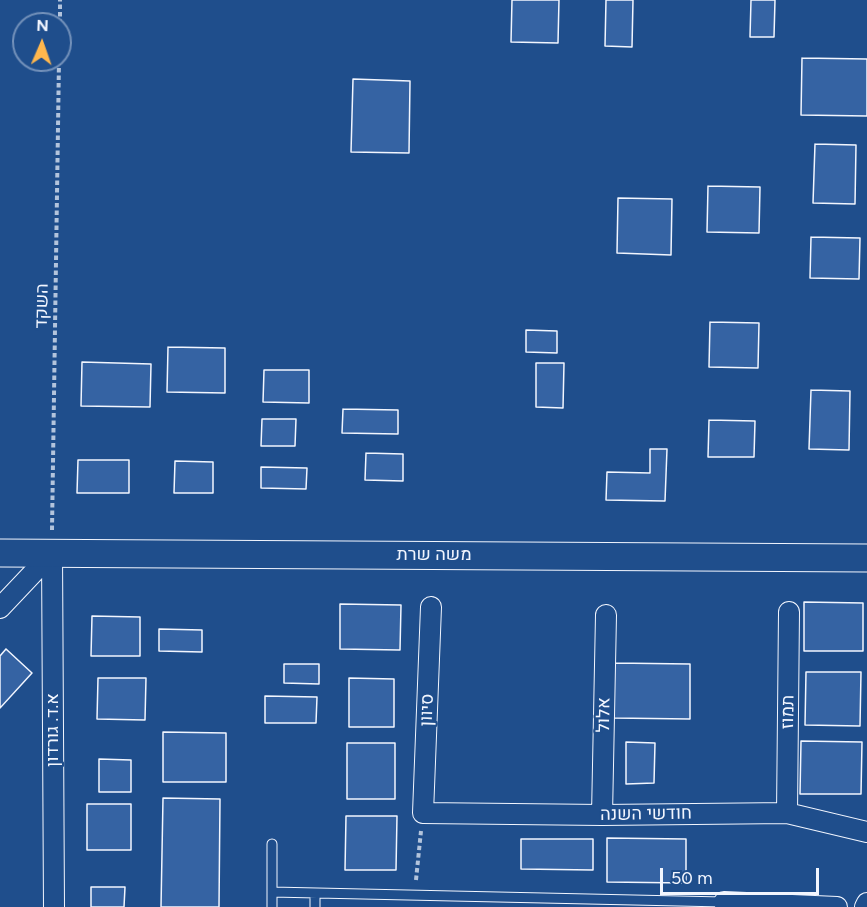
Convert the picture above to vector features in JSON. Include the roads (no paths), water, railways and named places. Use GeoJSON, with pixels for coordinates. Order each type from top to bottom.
{"type":"FeatureCollection","features":[{"type":"Feature","properties":{"kind":"street","name":"משה שרת"},"geometry":{"type":"LineString","coordinates":[[0,553],[867,558]]}},
{"type":"Feature","properties":{"kind":"street"},"geometry":{"type":"LineString","coordinates":[[0,608],[52,553]]}},
{"type":"Feature","properties":{"kind":"street","name":"א.ד. גורדון"},"geometry":{"type":"LineString","coordinates":[[52,553],[54,907]]}},
{"type":"Feature","properties":{"kind":"street","name":"סיוון"},"geometry":{"type":"LineString","coordinates":[[423,813],[431,607]]}},
{"type":"Feature","properties":{"kind":"street","name":"תמוז"},"geometry":{"type":"LineString","coordinates":[[787,813],[789,612]]}},
{"type":"Feature","properties":{"kind":"street","name":"אלול"},"geometry":{"type":"LineString","coordinates":[[602,814],[606,615]]}},
{"type":"Feature","properties":{"kind":"street","name":"חודשי השנה"},"geometry":{"type":"LineString","coordinates":[[423,813],[787,813],[867,832]]}},
{"type":"Feature","properties":{"kind":"street"},"geometry":{"type":"LineString","coordinates":[[724,902],[837,907]]}},
{"type":"Feature","properties":{"kind":"lane"},"geometry":{"type":"LineString","coordinates":[[272,844],[272,907]]}},
{"type":"Feature","properties":{"kind":"lane"},"geometry":{"type":"LineString","coordinates":[[272,892],[724,902]]}},
{"type":"Feature","properties":{"kind":"lane"},"geometry":{"type":"LineString","coordinates":[[315,893],[315,907]]}}]}
